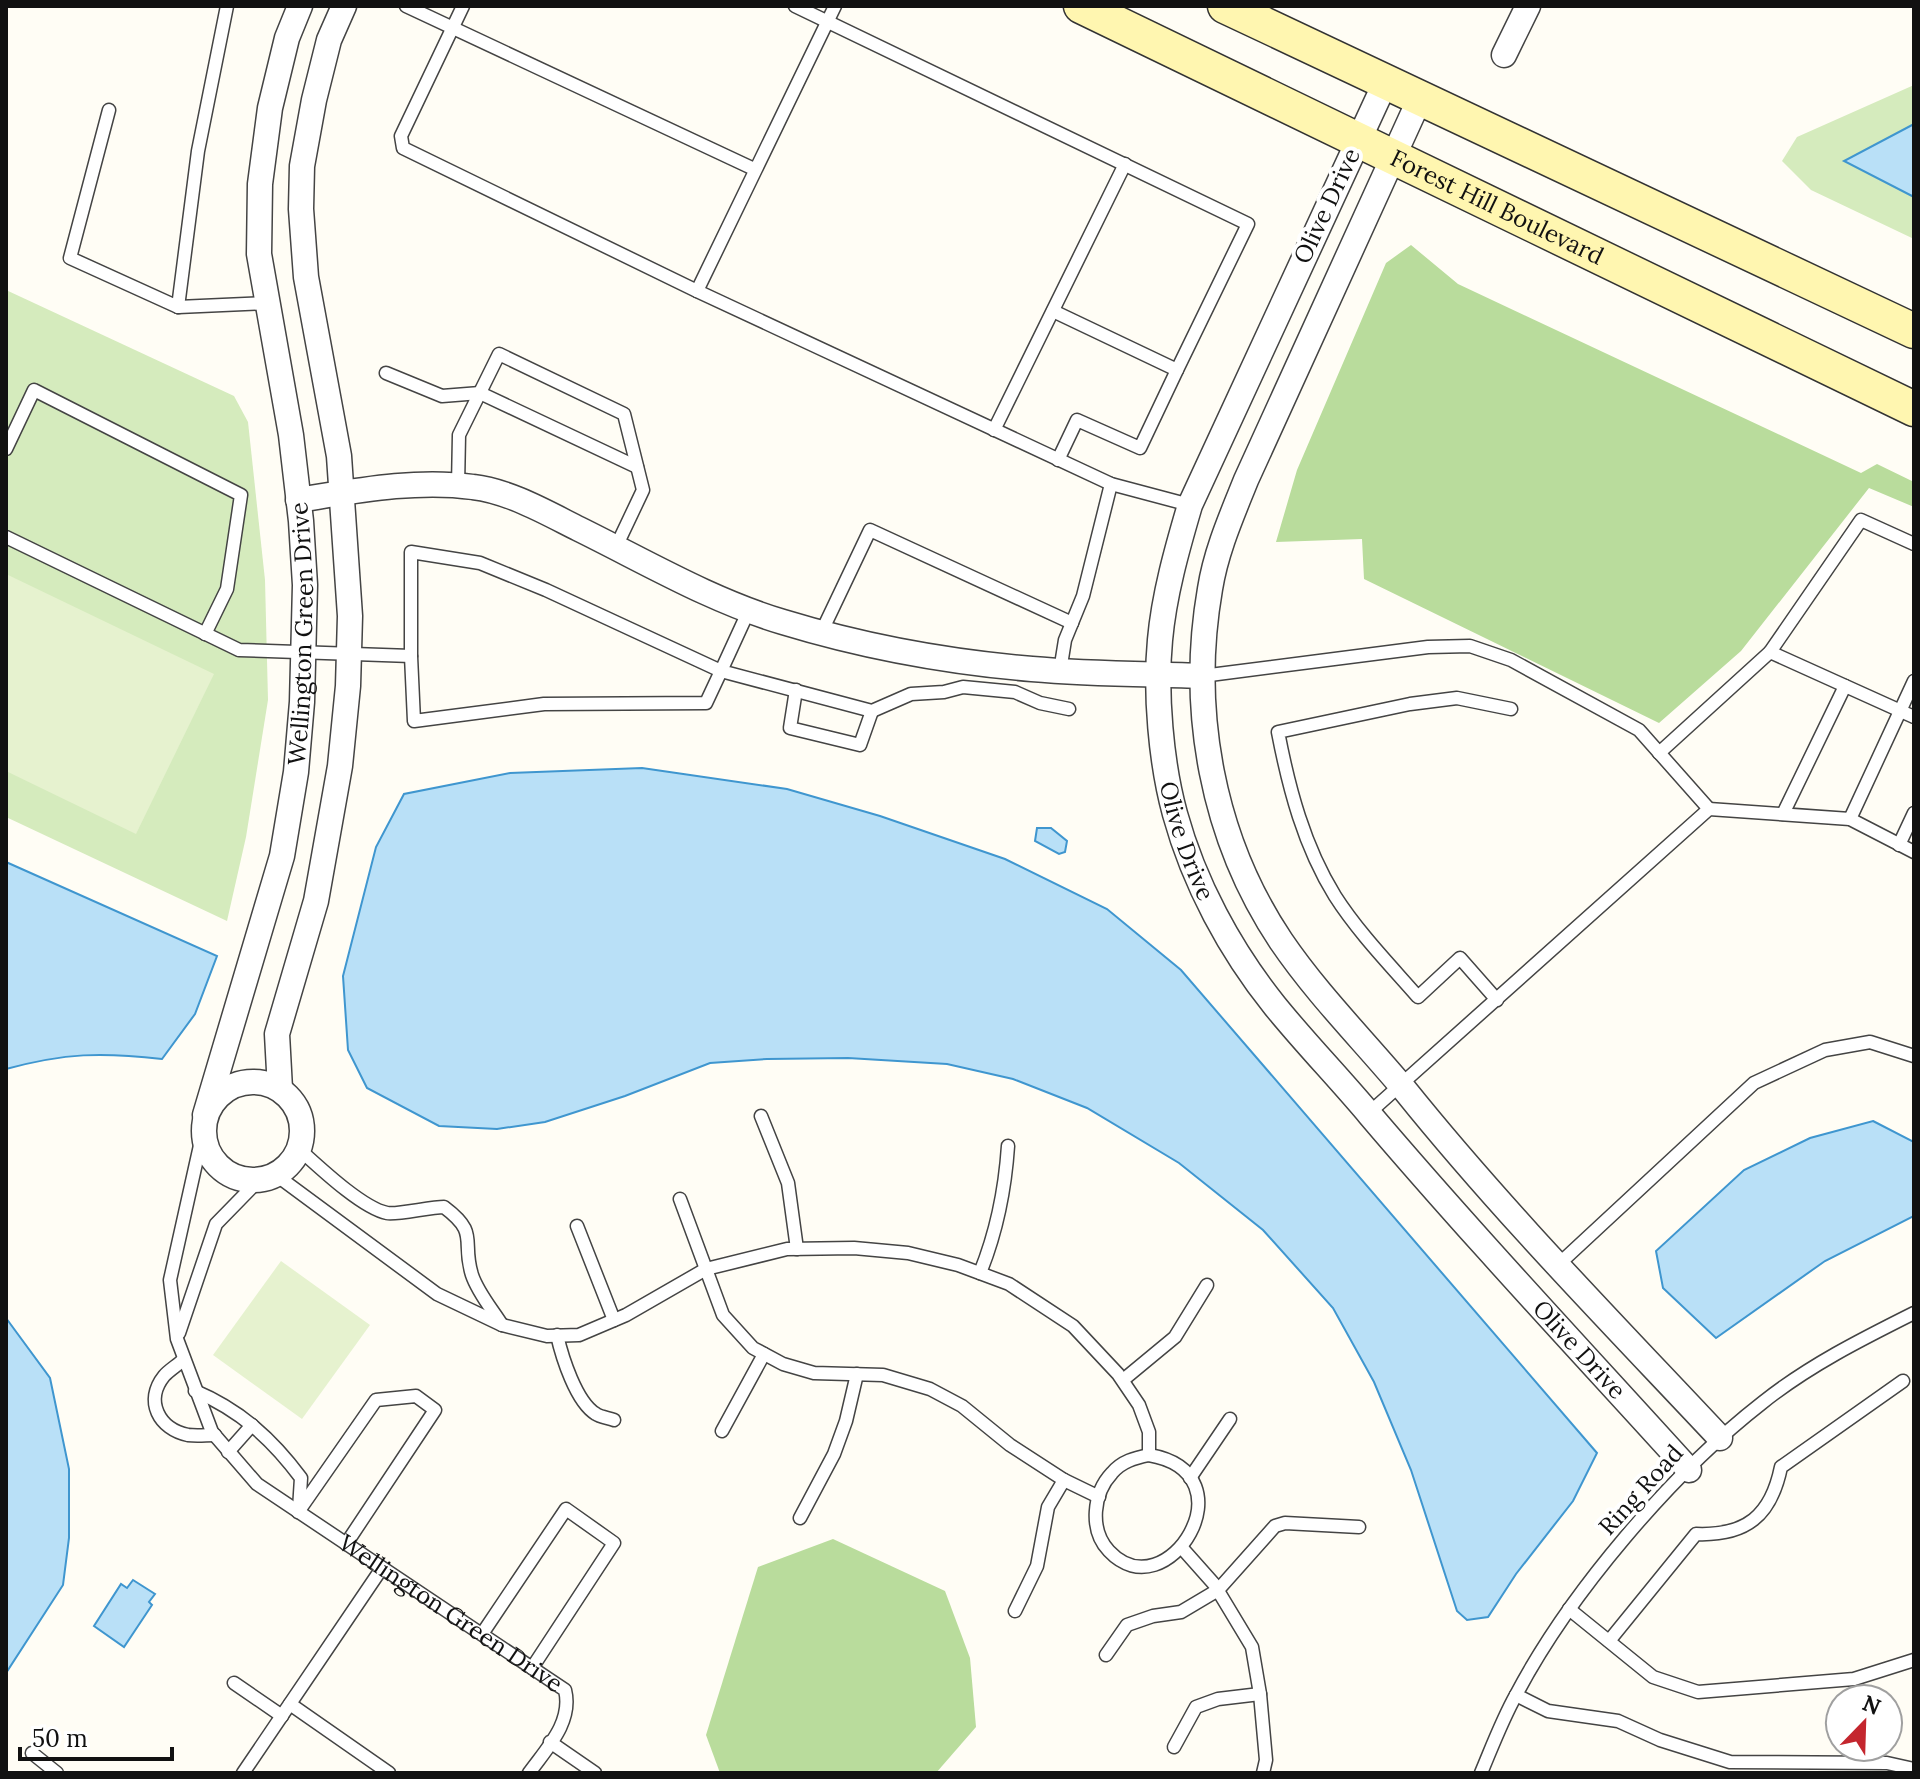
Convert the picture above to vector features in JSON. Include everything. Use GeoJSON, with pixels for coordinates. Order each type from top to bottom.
{"type":"FeatureCollection","features":[{"type":"Feature","properties":{"kind":"main road","name":"Forest Hill Boulevard"},"geometry":{"type":"LineString","coordinates":[[1081,6],[1914,409]]}},
{"type":"Feature","properties":{"kind":"main road"},"geometry":{"type":"LineString","coordinates":[[1225,6],[1914,331]]}},
{"type":"Feature","properties":{"kind":"street","name":"Wellington Green Drive"},"geometry":{"type":"LineString","coordinates":[[204,1124],[282,856],[296,772],[305,585],[289,420],[259,254],[260,184],[270,108],[287,38],[300,6]]}},
{"type":"Feature","properties":{"kind":"street","name":"Wellington Green Drive"},"geometry":{"type":"LineString","coordinates":[[280,1089],[277,1034],[316,901],[329,837],[340,766],[349,654],[350,616],[339,456],[309,297],[301,209],[302,166],[314,100],[329,40],[344,6]]}},
{"type":"Feature","properties":{"kind":"street"},"geometry":{"type":"LineString","coordinates":[[1504,55],[1528,6]]}},
{"type":"Feature","properties":{"kind":"street","name":"Olive Drive"},"geometry":{"type":"LineString","coordinates":[[1386,81],[1190,505],[1166,601],[1160,640],[1165,763],[1174,811],[1187,853],[1223,929],[1274,1004],[1419,1173],[1689,1470]]}},
{"type":"Feature","properties":{"kind":"street","name":"Olive Drive"},"geometry":{"type":"LineString","coordinates":[[1421,96],[1246,480],[1226,532],[1210,587],[1202,676],[1209,765],[1226,834],[1239,866],[1280,940],[1307,978],[1429,1122],[1720,1438]]}},
{"type":"Feature","properties":{"kind":"street"},"geometry":{"type":"LineString","coordinates":[[268,303],[309,297]]}},
{"type":"Feature","properties":{"kind":"street"},"geometry":{"type":"LineString","coordinates":[[298,500],[404,485],[474,487],[508,497],[725,601],[821,633],[926,657],[1060,671],[1202,676]]}},
{"type":"Feature","properties":{"kind":"street"},"geometry":{"type":"LineString","coordinates":[[247,1081],[280,1089],[293,1101],[301,1117],[303,1134],[290,1165],[268,1178],[242,1179],[226,1173],[207,1149],[204,1124],[217,1097],[230,1086],[247,1081]]}},
{"type":"Feature","properties":{"kind":"lane"},"geometry":{"type":"LineString","coordinates":[[178,307],[198,151],[227,6]]}},
{"type":"Feature","properties":{"kind":"lane"},"geometry":{"type":"LineString","coordinates":[[406,6],[754,169]]}},
{"type":"Feature","properties":{"kind":"lane"},"geometry":{"type":"LineString","coordinates":[[463,6],[401,136],[403,148],[697,291],[1058,460],[1111,484],[1190,505]]}},
{"type":"Feature","properties":{"kind":"lane"},"geometry":{"type":"LineString","coordinates":[[795,6],[1248,224],[1140,448],[1077,420],[1058,460]]}},
{"type":"Feature","properties":{"kind":"lane"},"geometry":{"type":"LineString","coordinates":[[697,291],[835,6]]}},
{"type":"Feature","properties":{"kind":"lane"},"geometry":{"type":"LineString","coordinates":[[109,110],[70,258],[178,307],[268,303]]}},
{"type":"Feature","properties":{"kind":"lane"},"geometry":{"type":"LineString","coordinates":[[994,430],[1125,164]]}},
{"type":"Feature","properties":{"kind":"lane"},"geometry":{"type":"LineString","coordinates":[[1053,311],[1177,370]]}},
{"type":"Feature","properties":{"kind":"lane"},"geometry":{"type":"LineString","coordinates":[[458,486],[459,435],[499,354],[624,414],[643,490],[616,547]]}},
{"type":"Feature","properties":{"kind":"lane"},"geometry":{"type":"LineString","coordinates":[[386,373],[442,396],[480,393],[637,467]]}},
{"type":"Feature","properties":{"kind":"lane"},"geometry":{"type":"LineString","coordinates":[[6,449],[34,390],[241,495],[227,589],[205,634]]}},
{"type":"Feature","properties":{"kind":"lane"},"geometry":{"type":"LineString","coordinates":[[1060,671],[1065,640],[1083,596],[1111,484]]}},
{"type":"Feature","properties":{"kind":"lane"},"geometry":{"type":"LineString","coordinates":[[1659,753],[1770,652],[1861,520],[1914,544]]}},
{"type":"Feature","properties":{"kind":"lane"},"geometry":{"type":"LineString","coordinates":[[821,633],[870,530],[1072,623]]}},
{"type":"Feature","properties":{"kind":"lane"},"geometry":{"type":"LineString","coordinates":[[6,537],[239,650],[411,656]]}},
{"type":"Feature","properties":{"kind":"lane"},"geometry":{"type":"LineString","coordinates":[[749,610],[721,671],[706,703],[544,704],[414,721],[411,552],[480,563],[721,671],[872,711],[911,694],[944,692],[963,687],[1015,692],[1040,703],[1069,709]]}},
{"type":"Feature","properties":{"kind":"lane"},"geometry":{"type":"LineString","coordinates":[[1202,676],[1428,647],[1470,646],[1511,660],[1639,730],[1709,809],[1850,819],[1914,852]]}},
{"type":"Feature","properties":{"kind":"lane"},"geometry":{"type":"LineString","coordinates":[[1770,652],[1914,717]]}},
{"type":"Feature","properties":{"kind":"lane"},"geometry":{"type":"LineString","coordinates":[[1850,819],[1914,681]]}},
{"type":"Feature","properties":{"kind":"lane"},"geometry":{"type":"LineString","coordinates":[[1783,814],[1845,686]]}},
{"type":"Feature","properties":{"kind":"lane"},"geometry":{"type":"LineString","coordinates":[[796,690],[790,728],[860,745],[872,711]]}},
{"type":"Feature","properties":{"kind":"lane"},"geometry":{"type":"LineString","coordinates":[[1497,1000],[1460,958],[1418,997],[1374,945],[1335,896],[1309,843],[1289,787],[1278,732],[1410,704],[1457,698],[1511,709]]}},
{"type":"Feature","properties":{"kind":"lane"},"geometry":{"type":"LineString","coordinates":[[1369,1113],[1709,809]]}},
{"type":"Feature","properties":{"kind":"lane"},"geometry":{"type":"LineString","coordinates":[[1899,845],[1914,813]]}},
{"type":"Feature","properties":{"kind":"lane"},"geometry":{"type":"LineString","coordinates":[[1559,1264],[1754,1083],[1825,1050],[1870,1042],[1914,1056]]}},
{"type":"Feature","properties":{"kind":"lane"},"geometry":{"type":"LineString","coordinates":[[761,1116],[788,1183],[797,1249]]}},
{"type":"Feature","properties":{"kind":"lane","name":"Wellington Green Drive"},"geometry":{"type":"LineString","coordinates":[[204,1124],[170,1280],[177,1339],[195,1391],[215,1435],[257,1484],[565,1690],[569,1706],[563,1723],[529,1773]]}},
{"type":"Feature","properties":{"kind":"lane"},"geometry":{"type":"LineString","coordinates":[[980,1273],[992,1244],[1005,1188],[1008,1146]]}},
{"type":"Feature","properties":{"kind":"lane"},"geometry":{"type":"LineString","coordinates":[[299,1149],[332,1179],[387,1213],[444,1207],[462,1221],[469,1236],[474,1279],[502,1325]]}},
{"type":"Feature","properties":{"kind":"lane"},"geometry":{"type":"LineString","coordinates":[[177,1339],[216,1224],[268,1178],[437,1294],[502,1325],[557,1335],[579,1335],[614,1320],[706,1269],[787,1249],[854,1248],[908,1253],[958,1265],[1009,1284],[1073,1326],[1123,1380],[1139,1405],[1149,1432],[1149,1455]]}},
{"type":"Feature","properties":{"kind":"lane"},"geometry":{"type":"LineString","coordinates":[[680,1199],[723,1315],[753,1348],[783,1364],[814,1373],[883,1375],[930,1389],[962,1406],[1010,1445],[1064,1480],[1099,1497]]}},
{"type":"Feature","properties":{"kind":"lane"},"geometry":{"type":"LineString","coordinates":[[577,1226],[614,1320]]}},
{"type":"Feature","properties":{"kind":"lane"},"geometry":{"type":"LineString","coordinates":[[1123,1380],[1175,1337],[1207,1285]]}},
{"type":"Feature","properties":{"kind":"lane","name":"Ring Road"},"geometry":{"type":"LineString","coordinates":[[1481,1773],[1516,1695],[1569,1609],[1614,1553],[1689,1470],[1720,1438],[1764,1401],[1841,1350],[1914,1313]]}},
{"type":"Feature","properties":{"kind":"lane"},"geometry":{"type":"LineString","coordinates":[[557,1335],[565,1368],[594,1414],[614,1420]]}},
{"type":"Feature","properties":{"kind":"lane"},"geometry":{"type":"LineString","coordinates":[[722,1431],[764,1354]]}},
{"type":"Feature","properties":{"kind":"lane"},"geometry":{"type":"LineString","coordinates":[[184,1359],[163,1377],[155,1394],[154,1408],[164,1423],[176,1431],[189,1435],[215,1435]]}},
{"type":"Feature","properties":{"kind":"lane"},"geometry":{"type":"LineString","coordinates":[[800,1518],[834,1454],[846,1421],[857,1374]]}},
{"type":"Feature","properties":{"kind":"lane"},"geometry":{"type":"LineString","coordinates":[[1609,1641],[1696,1534],[1720,1535],[1744,1527],[1763,1512],[1776,1491],[1781,1467],[1903,1381]]}},
{"type":"Feature","properties":{"kind":"lane"},"geometry":{"type":"LineString","coordinates":[[195,1391],[226,1404],[282,1452],[301,1478],[298,1512]]}},
{"type":"Feature","properties":{"kind":"lane"},"geometry":{"type":"LineString","coordinates":[[298,1512],[376,1400],[416,1396],[435,1410],[346,1544]]}},
{"type":"Feature","properties":{"kind":"lane"},"geometry":{"type":"LineString","coordinates":[[1190,1478],[1230,1419]]}},
{"type":"Feature","properties":{"kind":"lane"},"geometry":{"type":"LineString","coordinates":[[228,1452],[252,1425]]}},
{"type":"Feature","properties":{"kind":"lane"},"geometry":{"type":"LineString","coordinates":[[1149,1455],[1169,1458],[1185,1469],[1190,1478],[1196,1487],[1199,1509],[1194,1530],[1182,1548],[1164,1561],[1145,1566],[1125,1563],[1109,1551],[1098,1533],[1095,1512],[1112,1472],[1129,1459],[1149,1455]]}},
{"type":"Feature","properties":{"kind":"lane"},"geometry":{"type":"LineString","coordinates":[[1015,1611],[1037,1566],[1048,1507],[1064,1480]]}},
{"type":"Feature","properties":{"kind":"lane"},"geometry":{"type":"LineString","coordinates":[[482,1634],[566,1509],[614,1543],[532,1668]]}},
{"type":"Feature","properties":{"kind":"lane"},"geometry":{"type":"LineString","coordinates":[[1106,1655],[1127,1625],[1153,1616],[1181,1612],[1218,1590],[1275,1526],[1285,1523],[1359,1527]]}},
{"type":"Feature","properties":{"kind":"lane"},"geometry":{"type":"LineString","coordinates":[[1182,1548],[1218,1590],[1252,1647],[1266,1760],[1263,1773]]}},
{"type":"Feature","properties":{"kind":"lane"},"geometry":{"type":"LineString","coordinates":[[243,1773],[382,1568]]}},
{"type":"Feature","properties":{"kind":"lane"},"geometry":{"type":"LineString","coordinates":[[1569,1609],[1653,1677],[1698,1692],[1854,1679],[1914,1660]]}},
{"type":"Feature","properties":{"kind":"lane"},"geometry":{"type":"LineString","coordinates":[[234,1683],[282,1716]]}},
{"type":"Feature","properties":{"kind":"lane"},"geometry":{"type":"LineString","coordinates":[[1174,1747],[1196,1707],[1218,1699],[1260,1694]]}},
{"type":"Feature","properties":{"kind":"lane"},"geometry":{"type":"LineString","coordinates":[[1516,1695],[1548,1711],[1618,1721],[1660,1740],[1730,1762],[1887,1763],[1914,1769]]}},
{"type":"Feature","properties":{"kind":"lane"},"geometry":{"type":"LineString","coordinates":[[290,1704],[389,1773]]}},
{"type":"Feature","properties":{"kind":"lane"},"geometry":{"type":"LineString","coordinates":[[550,1742],[595,1773]]}},
{"type":"Feature","properties":{"kind":"lane"},"geometry":{"type":"LineString","coordinates":[[32,1753],[57,1773]]}},
{"type":"Feature","properties":{"kind":"green space"},"geometry":{"type":"Polygon","coordinates":[[[1914,85],[1914,124],[1844,161],[1914,197],[1914,239],[1811,190],[1782,161],[1797,137],[1914,85]]]}},
{"type":"Feature","properties":{"kind":"green space"},"geometry":{"type":"Polygon","coordinates":[[[1411,245],[1458,284],[1861,473],[1877,464],[1914,482],[1914,507],[1869,488],[1741,651],[1659,723],[1364,579],[1362,539],[1276,542],[1297,470],[1386,263],[1411,245]]]}},
{"type":"Feature","properties":{"kind":"green space"},"geometry":{"type":"Polygon","coordinates":[[[6,290],[234,396],[248,422],[265,580],[268,700],[246,837],[227,921],[6,817],[6,290]]]}},
{"type":"Feature","properties":{"kind":"green space"},"geometry":{"type":"Polygon","coordinates":[[[6,574],[214,674],[136,834],[6,771],[6,574]]]}},
{"type":"Feature","properties":{"kind":"green space"},"geometry":{"type":"Polygon","coordinates":[[[281,1261],[370,1325],[302,1419],[213,1355],[281,1261]]]}},
{"type":"Feature","properties":{"kind":"green space"},"geometry":{"type":"Polygon","coordinates":[[[833,1539],[945,1591],[970,1658],[976,1727],[936,1773],[720,1773],[706,1735],[758,1567],[833,1539]]]}},
{"type":"Feature","properties":{"kind":"water"},"geometry":{"type":"Polygon","coordinates":[[[1914,124],[1914,197],[1844,161],[1914,124]]]}},
{"type":"Feature","properties":{"kind":"water"},"geometry":{"type":"Polygon","coordinates":[[[642,768],[787,789],[880,816],[1005,859],[1107,909],[1181,970],[1597,1453],[1573,1501],[1516,1574],[1488,1617],[1467,1620],[1457,1611],[1411,1470],[1374,1382],[1333,1308],[1263,1230],[1179,1163],[1087,1108],[1013,1079],[947,1064],[848,1058],[710,1063],[625,1096],[545,1122],[497,1129],[439,1126],[367,1088],[348,1050],[343,976],[376,847],[404,794],[510,773],[642,768]]]}},
{"type":"Feature","properties":{"kind":"water"},"geometry":{"type":"Polygon","coordinates":[[[1037,828],[1051,828],[1067,841],[1065,852],[1059,854],[1035,841],[1037,828]]]}},
{"type":"Feature","properties":{"kind":"water"},"geometry":{"type":"Polygon","coordinates":[[[6,862],[217,956],[195,1014],[162,1059],[83,1055],[6,1069],[6,862]]]}},
{"type":"Feature","properties":{"kind":"water"},"geometry":{"type":"Polygon","coordinates":[[[1873,1121],[1914,1142],[1914,1216],[1825,1261],[1716,1338],[1663,1288],[1656,1251],[1744,1170],[1810,1138],[1873,1121]]]}},
{"type":"Feature","properties":{"kind":"water"},"geometry":{"type":"Polygon","coordinates":[[[6,1318],[50,1378],[69,1469],[69,1538],[63,1585],[6,1673],[6,1318]]]}},
{"type":"Feature","properties":{"kind":"water"},"geometry":{"type":"Polygon","coordinates":[[[133,1580],[155,1594],[149,1602],[152,1605],[124,1647],[94,1626],[121,1584],[127,1588],[133,1580]]]}}]}
